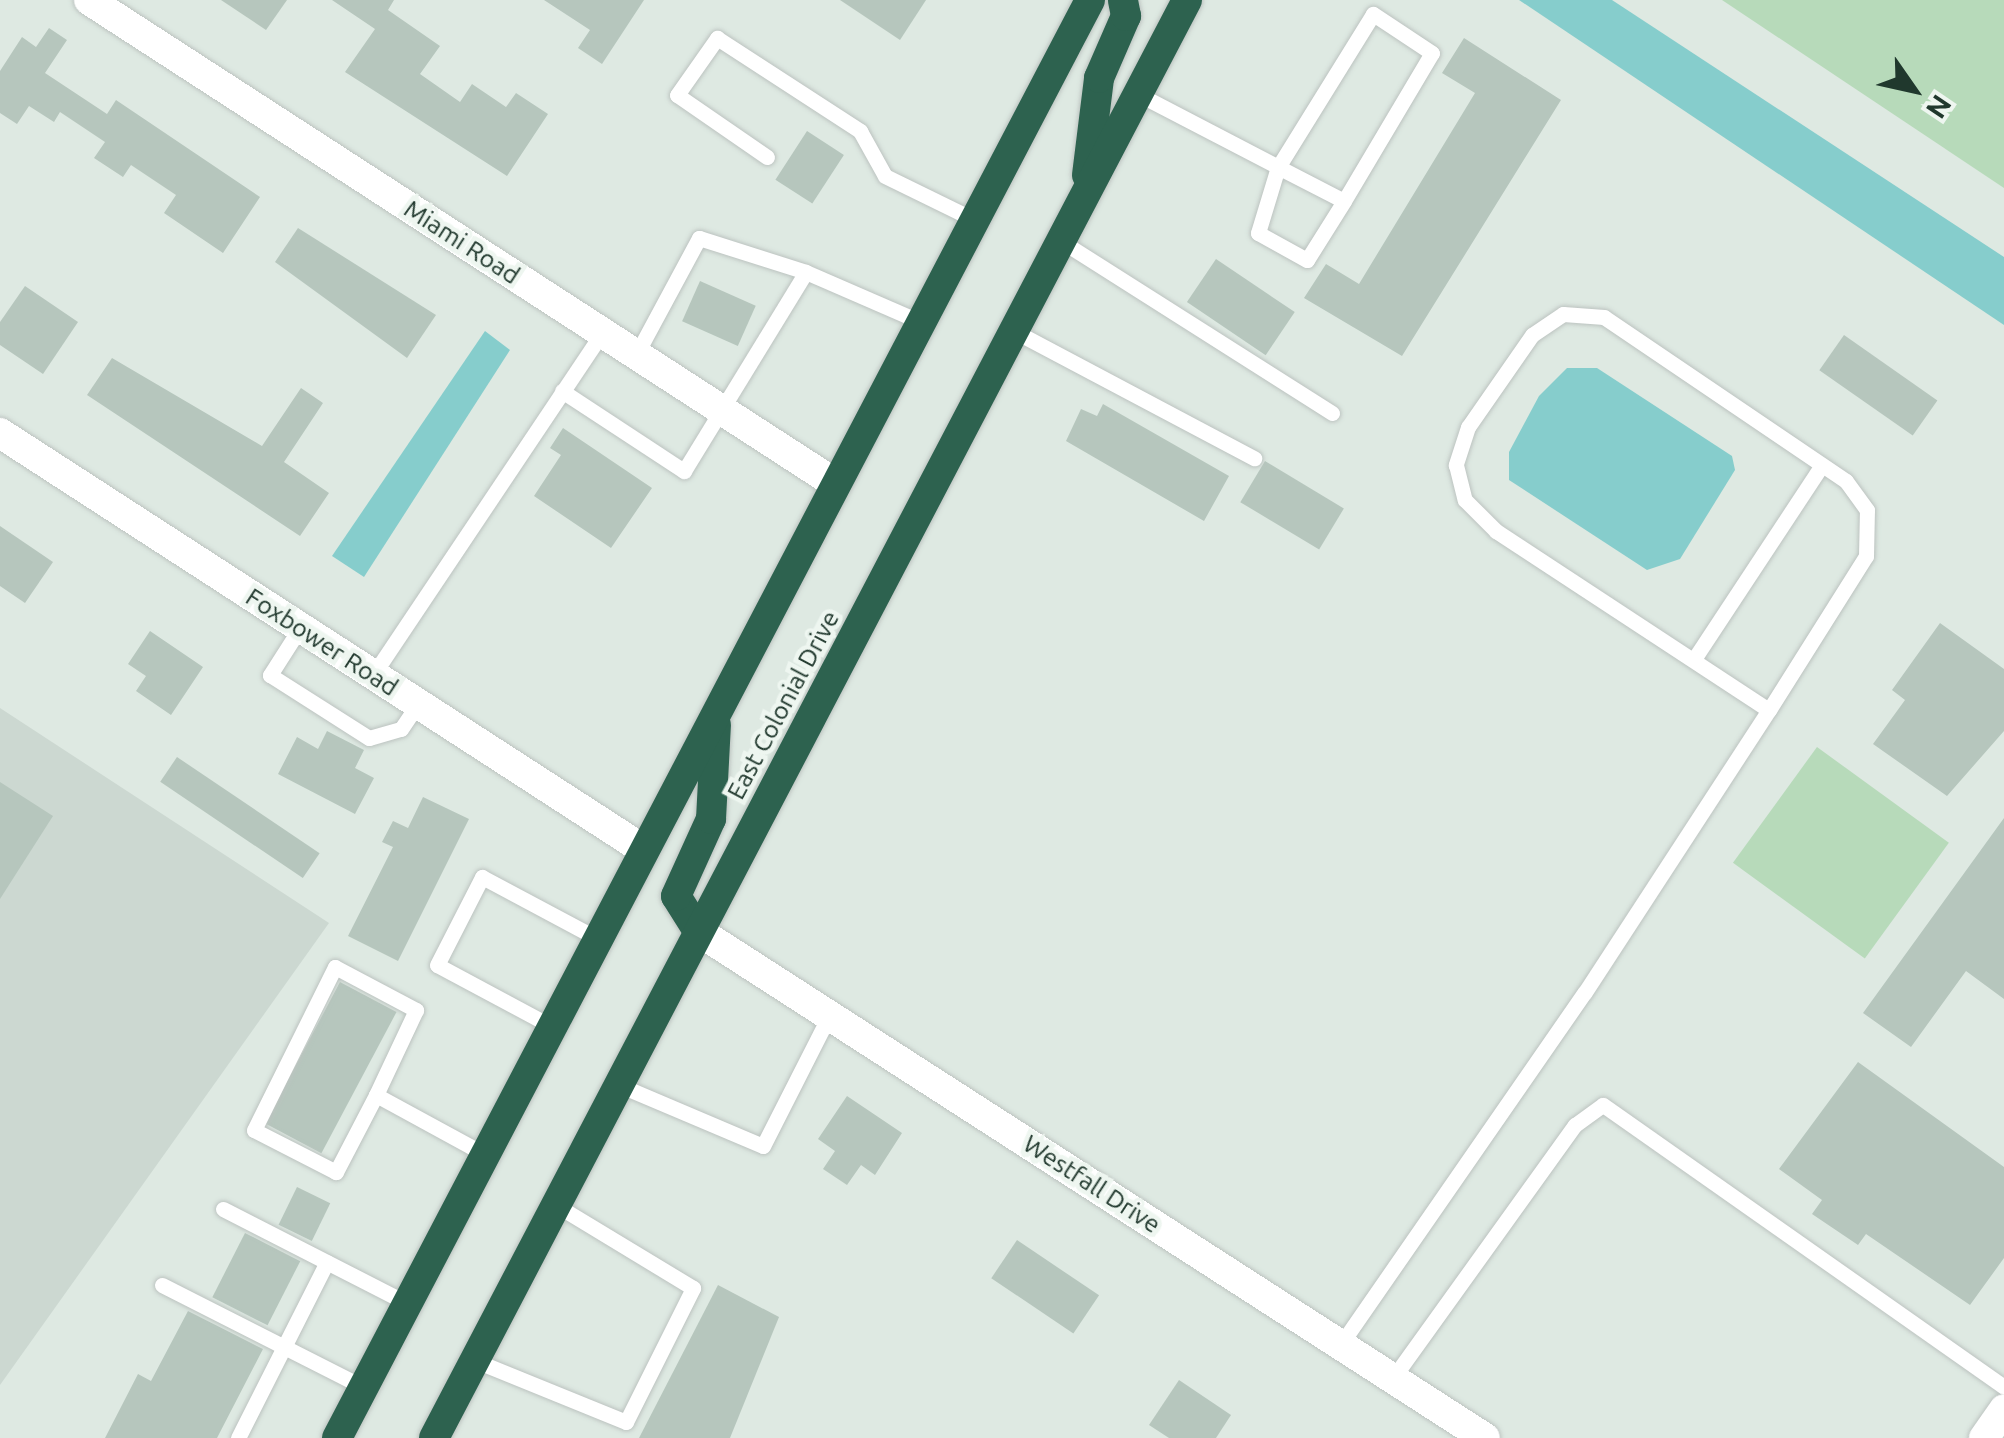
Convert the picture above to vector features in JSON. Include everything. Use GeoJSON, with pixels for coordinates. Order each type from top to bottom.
{"type":"FeatureCollection","features":[{"type":"Feature","properties":{"kind":"highway"},"geometry":{"type":"LineString","coordinates":[[337,1438],[1090,0]]}},
{"type":"Feature","properties":{"kind":"highway"},"geometry":{"type":"LineString","coordinates":[[1084,198],[1099,78],[1126,16],[1122,0]]}},
{"type":"Feature","properties":{"kind":"highway","name":"East Colonial Drive"},"geometry":{"type":"LineString","coordinates":[[434,1438],[1187,0]]}},
{"type":"Feature","properties":{"kind":"highway"},"geometry":{"type":"LineString","coordinates":[[698,931],[676,896],[711,820],[716,712]]}},
{"type":"Feature","properties":{"kind":"street","name":"Miami Road"},"geometry":{"type":"LineString","coordinates":[[89,0],[836,484]]}},
{"type":"Feature","properties":{"kind":"street","name":"Foxbower Road"},"geometry":{"type":"LineString","coordinates":[[0,434],[644,850]]}},
{"type":"Feature","properties":{"kind":"street","name":"Westfall Drive"},"geometry":{"type":"LineString","coordinates":[[698,931],[1485,1438]]}},
{"type":"Feature","properties":{"kind":"street"},"geometry":{"type":"LineString","coordinates":[[1984,1438],[2004,1409]]}},
{"type":"Feature","properties":{"kind":"lane"},"geometry":{"type":"LineString","coordinates":[[1372,14],[1432,53],[1344,201],[1307,260],[1258,233],[1278,167],[1372,14]]}},
{"type":"Feature","properties":{"kind":"lane"},"geometry":{"type":"LineString","coordinates":[[767,157],[677,95],[718,38],[860,131],[886,176],[974,220]]}},
{"type":"Feature","properties":{"kind":"lane"},"geometry":{"type":"LineString","coordinates":[[1138,94],[1344,201]]}},
{"type":"Feature","properties":{"kind":"lane"},"geometry":{"type":"LineString","coordinates":[[636,355],[698,238],[806,272],[921,322]]}},
{"type":"Feature","properties":{"kind":"lane"},"geometry":{"type":"LineString","coordinates":[[1061,241],[1332,413]]}},
{"type":"Feature","properties":{"kind":"lane"},"geometry":{"type":"LineString","coordinates":[[562,391],[684,471],[806,272]]}},
{"type":"Feature","properties":{"kind":"lane"},"geometry":{"type":"LineString","coordinates":[[1341,1344],[1769,710],[1866,556],[1866,510],[1822,466],[1604,317],[1564,314],[1532,335],[1468,427],[1456,465],[1466,500],[1496,531],[1769,710]]}},
{"type":"Feature","properties":{"kind":"lane"},"geometry":{"type":"LineString","coordinates":[[1014,331],[1254,458]]}},
{"type":"Feature","properties":{"kind":"lane"},"geometry":{"type":"LineString","coordinates":[[373,675],[602,332]]}},
{"type":"Feature","properties":{"kind":"lane"},"geometry":{"type":"LineString","coordinates":[[1694,659],[1822,466]]}},
{"type":"Feature","properties":{"kind":"lane"},"geometry":{"type":"LineString","coordinates":[[300,628],[270,675],[369,738],[401,729],[418,704]]}},
{"type":"Feature","properties":{"kind":"lane"},"geometry":{"type":"LineString","coordinates":[[552,1026],[438,965],[482,877],[598,938]]}},
{"type":"Feature","properties":{"kind":"lane"},"geometry":{"type":"LineString","coordinates":[[335,967],[416,1010],[376,1095],[336,1172],[254,1130],[335,967]]}},
{"type":"Feature","properties":{"kind":"lane"},"geometry":{"type":"LineString","coordinates":[[619,1085],[763,1146],[828,1016]]}},
{"type":"Feature","properties":{"kind":"lane"},"geometry":{"type":"LineString","coordinates":[[376,1095],[484,1154]]}},
{"type":"Feature","properties":{"kind":"lane"},"geometry":{"type":"LineString","coordinates":[[1392,1378],[1574,1125],[1603,1105],[2004,1388]]}},
{"type":"Feature","properties":{"kind":"lane"},"geometry":{"type":"LineString","coordinates":[[476,1361],[626,1422],[693,1288],[556,1205]]}},
{"type":"Feature","properties":{"kind":"lane"},"geometry":{"type":"LineString","coordinates":[[223,1209],[407,1303]]}},
{"type":"Feature","properties":{"kind":"lane"},"geometry":{"type":"LineString","coordinates":[[238,1438],[327,1262]]}},
{"type":"Feature","properties":{"kind":"lane"},"geometry":{"type":"LineString","coordinates":[[162,1285],[363,1387]]}},
{"type":"Feature","properties":{"kind":"shaded area"},"geometry":{"type":"Polygon","coordinates":[[[0,708],[329,923],[0,1385],[0,708]]]}},
{"type":"Feature","properties":{"kind":"green space"},"geometry":{"type":"Polygon","coordinates":[[[1722,0],[2004,0],[2004,188],[1722,0]]]}},
{"type":"Feature","properties":{"kind":"green space"},"geometry":{"type":"Polygon","coordinates":[[[1817,747],[1949,843],[1865,958],[1733,863],[1817,747]]]}},
{"type":"Feature","properties":{"kind":"water"},"geometry":{"type":"Polygon","coordinates":[[[1519,0],[1612,0],[2004,257],[2004,325],[1519,0]]]}},
{"type":"Feature","properties":{"kind":"water"},"geometry":{"type":"Polygon","coordinates":[[[485,331],[510,350],[364,577],[332,556],[485,331]]]}},
{"type":"Feature","properties":{"kind":"water"},"geometry":{"type":"Polygon","coordinates":[[[1567,368],[1597,368],[1732,456],[1735,470],[1680,559],[1647,570],[1509,480],[1509,452],[1539,396],[1567,368]]]}},
{"type":"Feature","properties":{"kind":"building"},"geometry":{"type":"Polygon","coordinates":[[[221,0],[287,0],[266,30],[221,0]]]}},
{"type":"Feature","properties":{"kind":"building"},"geometry":{"type":"Polygon","coordinates":[[[332,0],[394,0],[388,10],[440,46],[420,74],[460,102],[472,84],[506,107],[516,93],[548,114],[507,176],[345,72],[375,29],[332,0]]]}},
{"type":"Feature","properties":{"kind":"building"},"geometry":{"type":"Polygon","coordinates":[[[544,0],[644,0],[602,64],[578,48],[590,30],[544,0]]]}},
{"type":"Feature","properties":{"kind":"building"},"geometry":{"type":"Polygon","coordinates":[[[840,0],[926,0],[900,40],[840,0]]]}},
{"type":"Feature","properties":{"kind":"building"},"geometry":{"type":"Polygon","coordinates":[[[49,28],[67,40],[45,73],[107,114],[116,100],[260,197],[223,253],[164,213],[176,195],[131,165],[123,177],[94,158],[105,142],[60,112],[54,122],[29,106],[17,124],[0,113],[0,71],[22,37],[36,47],[49,28]]]}},
{"type":"Feature","properties":{"kind":"building"},"geometry":{"type":"Polygon","coordinates":[[[1464,38],[1561,100],[1402,356],[1304,298],[1326,264],[1359,284],[1475,93],[1442,73],[1464,38]]]}},
{"type":"Feature","properties":{"kind":"building"},"geometry":{"type":"Polygon","coordinates":[[[807,131],[844,155],[812,204],[775,180],[807,131]]]}},
{"type":"Feature","properties":{"kind":"building"},"geometry":{"type":"Polygon","coordinates":[[[298,228],[436,315],[407,358],[275,262],[298,228]]]}},
{"type":"Feature","properties":{"kind":"building"},"geometry":{"type":"Polygon","coordinates":[[[1216,259],[1295,312],[1266,355],[1187,302],[1216,259]]]}},
{"type":"Feature","properties":{"kind":"building"},"geometry":{"type":"Polygon","coordinates":[[[700,281],[756,306],[738,346],[682,321],[700,281]]]}},
{"type":"Feature","properties":{"kind":"building"},"geometry":{"type":"Polygon","coordinates":[[[25,286],[78,322],[43,374],[0,345],[0,322],[25,286]]]}},
{"type":"Feature","properties":{"kind":"building"},"geometry":{"type":"Polygon","coordinates":[[[1844,335],[1937,400],[1913,436],[1819,370],[1844,335]]]}},
{"type":"Feature","properties":{"kind":"building"},"geometry":{"type":"Polygon","coordinates":[[[112,358],[262,446],[301,388],[323,403],[284,462],[329,493],[300,536],[87,395],[112,358]]]}},
{"type":"Feature","properties":{"kind":"building"},"geometry":{"type":"Polygon","coordinates":[[[1103,404],[1229,476],[1204,521],[1066,441],[1081,409],[1097,416],[1103,404]]]}},
{"type":"Feature","properties":{"kind":"building"},"geometry":{"type":"Polygon","coordinates":[[[563,428],[652,488],[611,548],[534,496],[561,455],[550,448],[563,428]]]}},
{"type":"Feature","properties":{"kind":"building"},"geometry":{"type":"Polygon","coordinates":[[[1265,461],[1344,508],[1319,550],[1240,502],[1265,461]]]}},
{"type":"Feature","properties":{"kind":"building"},"geometry":{"type":"Polygon","coordinates":[[[0,526],[53,562],[25,603],[0,586],[0,526]]]}},
{"type":"Feature","properties":{"kind":"building"},"geometry":{"type":"Polygon","coordinates":[[[1940,623],[2004,669],[2004,731],[1947,796],[1873,744],[1905,700],[1892,690],[1940,623]]]}},
{"type":"Feature","properties":{"kind":"building"},"geometry":{"type":"Polygon","coordinates":[[[150,631],[203,667],[171,715],[136,691],[146,676],[128,664],[150,631]]]}},
{"type":"Feature","properties":{"kind":"building"},"geometry":{"type":"Polygon","coordinates":[[[327,731],[364,750],[355,768],[374,778],[355,814],[278,774],[297,737],[318,749],[327,731]]]}},
{"type":"Feature","properties":{"kind":"building"},"geometry":{"type":"Polygon","coordinates":[[[177,757],[320,853],[303,878],[160,782],[177,757]]]}},
{"type":"Feature","properties":{"kind":"building"},"geometry":{"type":"Polygon","coordinates":[[[0,782],[53,816],[0,899],[0,782]]]}},
{"type":"Feature","properties":{"kind":"building"},"geometry":{"type":"Polygon","coordinates":[[[423,797],[469,819],[398,961],[348,936],[393,847],[382,842],[393,821],[408,828],[423,797]]]}},
{"type":"Feature","properties":{"kind":"building"},"geometry":{"type":"Polygon","coordinates":[[[2004,818],[2004,999],[1966,971],[1911,1047],[1863,1013],[2004,818]]]}},
{"type":"Feature","properties":{"kind":"building"},"geometry":{"type":"Polygon","coordinates":[[[340,982],[397,1012],[321,1153],[265,1123],[340,982]]]}},
{"type":"Feature","properties":{"kind":"building"},"geometry":{"type":"Polygon","coordinates":[[[1858,1062],[2004,1167],[2004,1258],[1970,1305],[1866,1234],[1858,1245],[1812,1214],[1822,1200],[1779,1169],[1858,1062]]]}},
{"type":"Feature","properties":{"kind":"building"},"geometry":{"type":"Polygon","coordinates":[[[847,1096],[902,1133],[875,1175],[861,1165],[847,1185],[823,1169],[835,1151],[818,1139],[847,1096]]]}},
{"type":"Feature","properties":{"kind":"building"},"geometry":{"type":"Polygon","coordinates":[[[297,1187],[330,1203],[312,1241],[279,1225],[297,1187]]]}},
{"type":"Feature","properties":{"kind":"building"},"geometry":{"type":"Polygon","coordinates":[[[245,1233],[300,1261],[268,1325],[212,1297],[245,1233]]]}},
{"type":"Feature","properties":{"kind":"building"},"geometry":{"type":"Polygon","coordinates":[[[1017,1240],[1099,1295],[1073,1333],[991,1278],[1017,1240]]]}},
{"type":"Feature","properties":{"kind":"building"},"geometry":{"type":"Polygon","coordinates":[[[718,1285],[779,1317],[730,1438],[639,1438],[718,1285]]]}},
{"type":"Feature","properties":{"kind":"building"},"geometry":{"type":"Polygon","coordinates":[[[188,1311],[263,1349],[217,1438],[105,1438],[138,1374],[151,1381],[188,1311]]]}},
{"type":"Feature","properties":{"kind":"building"},"geometry":{"type":"Polygon","coordinates":[[[1179,1380],[1231,1415],[1216,1438],[1169,1438],[1149,1425],[1179,1380]]]}}]}
